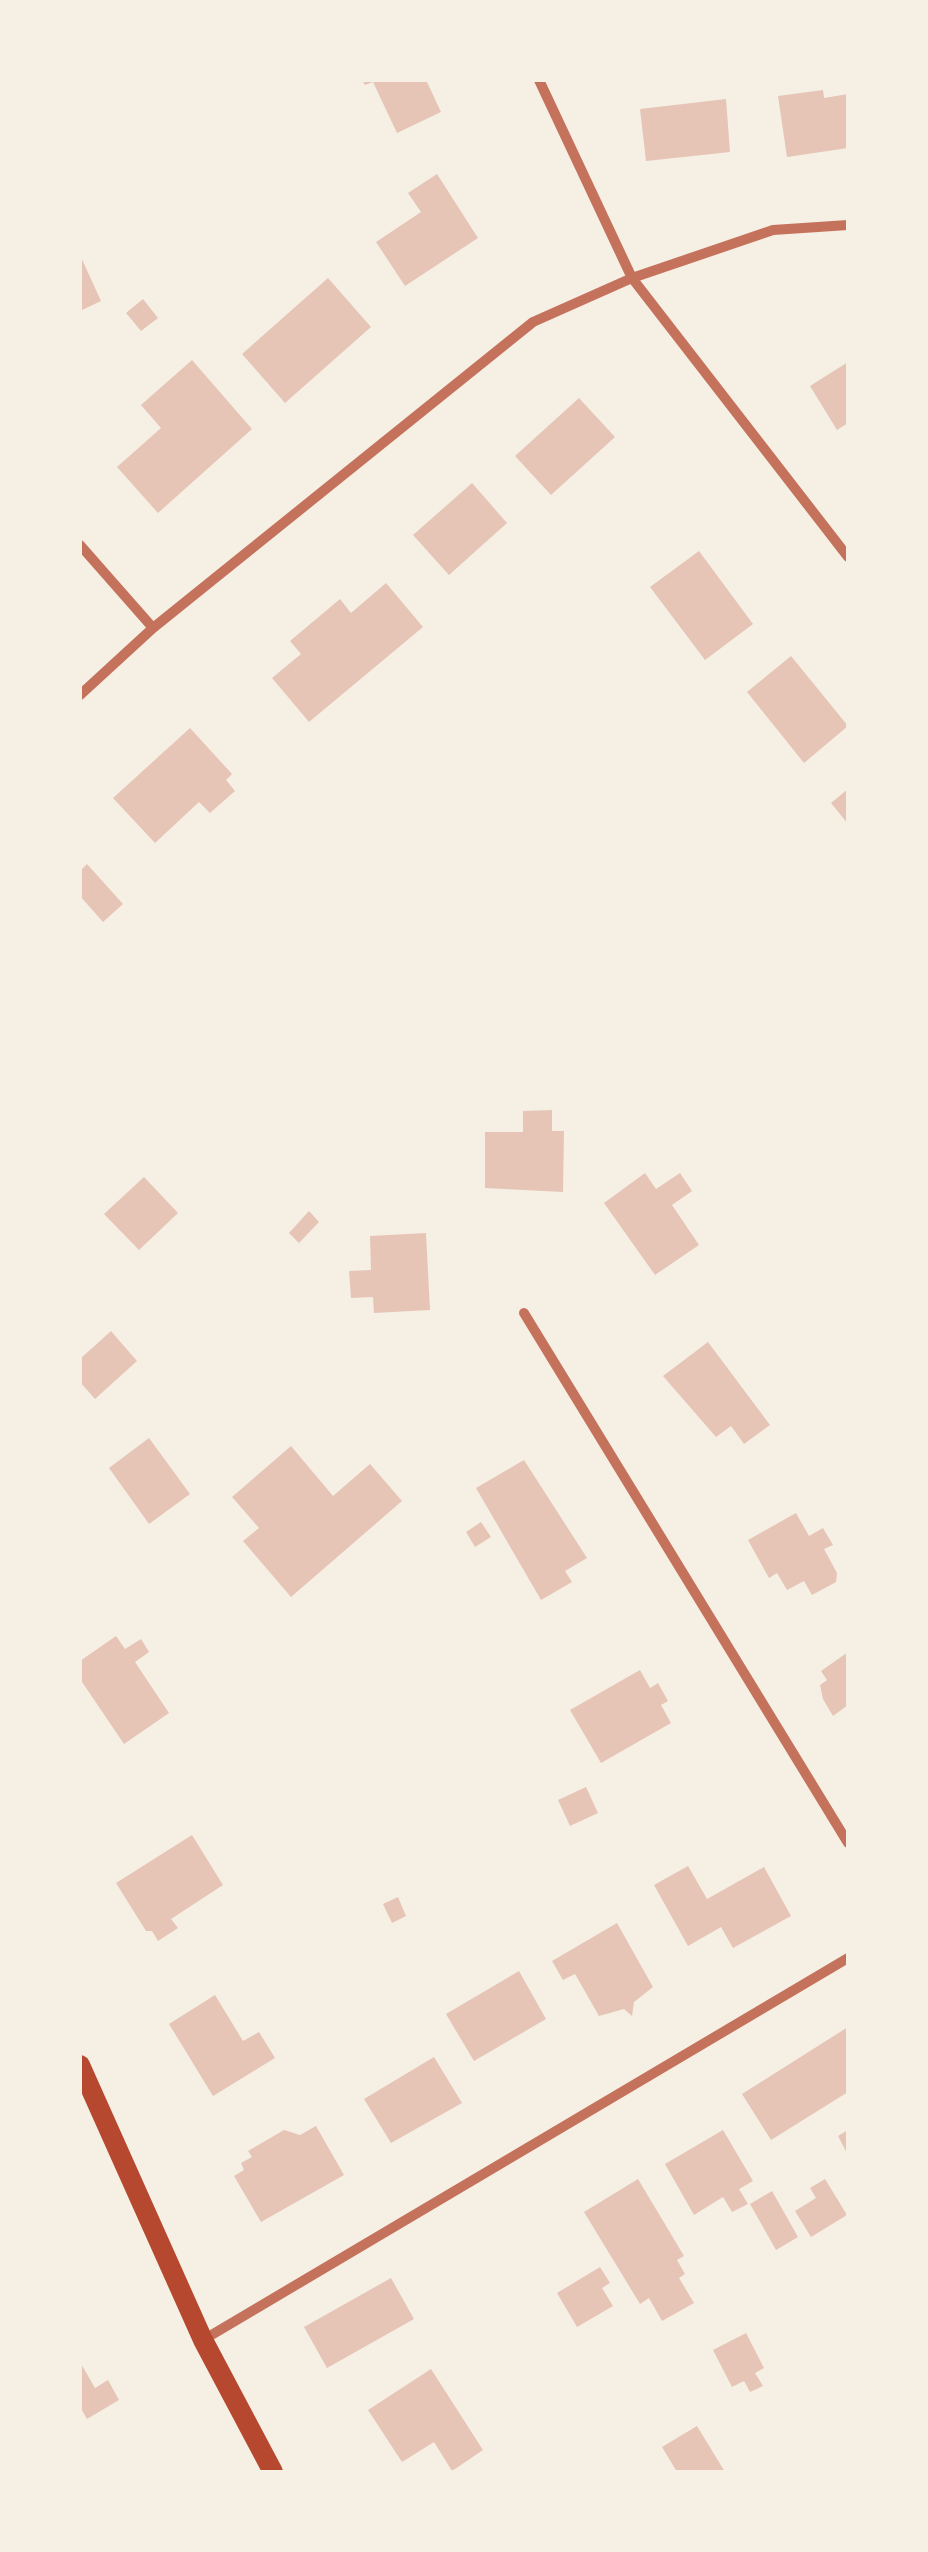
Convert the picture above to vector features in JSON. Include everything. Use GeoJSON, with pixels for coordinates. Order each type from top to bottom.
{"type":"FeatureCollection","features":[{"type":"Feature","properties":{"kind":"main road"},"geometry":{"type":"LineString","coordinates":[[80,2066],[203,2340],[273,2472]]}},
{"type":"Feature","properties":{"kind":"street"},"geometry":{"type":"LineString","coordinates":[[538,80],[632,278],[848,557]]}},
{"type":"Feature","properties":{"kind":"street"},"geometry":{"type":"LineString","coordinates":[[80,695],[153,628],[533,322],[632,278],[774,230],[848,225]]}},
{"type":"Feature","properties":{"kind":"street"},"geometry":{"type":"LineString","coordinates":[[80,545],[153,628]]}},
{"type":"Feature","properties":{"kind":"street"},"geometry":{"type":"LineString","coordinates":[[524,1314],[848,1843]]}},
{"type":"Feature","properties":{"kind":"street"},"geometry":{"type":"LineString","coordinates":[[203,2340],[848,1958]]}},
{"type":"Feature","properties":{"kind":"building"},"geometry":{"type":"Polygon","coordinates":[[[362,80],[426,80],[441,112],[397,133],[373,82],[365,85],[362,80]]]}},
{"type":"Feature","properties":{"kind":"building"},"geometry":{"type":"Polygon","coordinates":[[[823,90],[824,98],[848,94],[848,148],[787,157],[778,96],[823,90]]]}},
{"type":"Feature","properties":{"kind":"building"},"geometry":{"type":"Polygon","coordinates":[[[726,99],[730,152],[646,161],[640,109],[726,99]]]}},
{"type":"Feature","properties":{"kind":"building"},"geometry":{"type":"Polygon","coordinates":[[[437,174],[478,238],[405,286],[376,242],[421,212],[408,193],[437,174]]]}},
{"type":"Feature","properties":{"kind":"building"},"geometry":{"type":"Polygon","coordinates":[[[80,255],[101,301],[80,311],[80,255]]]}},
{"type":"Feature","properties":{"kind":"building"},"geometry":{"type":"Polygon","coordinates":[[[328,278],[371,327],[285,403],[242,354],[328,278]]]}},
{"type":"Feature","properties":{"kind":"building"},"geometry":{"type":"Polygon","coordinates":[[[143,299],[158,318],[141,331],[126,313],[143,299]]]}},
{"type":"Feature","properties":{"kind":"building"},"geometry":{"type":"Polygon","coordinates":[[[192,360],[252,429],[158,513],[117,467],[161,428],[141,405],[192,360]]]}},
{"type":"Feature","properties":{"kind":"building"},"geometry":{"type":"Polygon","coordinates":[[[848,362],[848,423],[837,430],[810,386],[848,362]]]}},
{"type":"Feature","properties":{"kind":"building"},"geometry":{"type":"Polygon","coordinates":[[[579,398],[615,437],[551,495],[515,456],[579,398]]]}},
{"type":"Feature","properties":{"kind":"building"},"geometry":{"type":"Polygon","coordinates":[[[472,483],[507,523],[449,575],[413,535],[472,483]]]}},
{"type":"Feature","properties":{"kind":"building"},"geometry":{"type":"Polygon","coordinates":[[[699,551],[753,624],[705,660],[650,587],[699,551]]]}},
{"type":"Feature","properties":{"kind":"building"},"geometry":{"type":"Polygon","coordinates":[[[386,583],[423,627],[309,722],[272,678],[301,654],[290,641],[340,599],[351,613],[386,583]]]}},
{"type":"Feature","properties":{"kind":"building"},"geometry":{"type":"Polygon","coordinates":[[[791,656],[848,726],[804,763],[747,692],[791,656]]]}},
{"type":"Feature","properties":{"kind":"building"},"geometry":{"type":"Polygon","coordinates":[[[190,728],[232,774],[226,780],[235,791],[210,813],[199,802],[155,843],[113,798],[190,728]]]}},
{"type":"Feature","properties":{"kind":"building"},"geometry":{"type":"Polygon","coordinates":[[[848,789],[848,824],[831,803],[848,789]]]}},
{"type":"Feature","properties":{"kind":"building"},"geometry":{"type":"Polygon","coordinates":[[[87,864],[123,904],[103,922],[80,896],[80,871],[87,864]]]}},
{"type":"Feature","properties":{"kind":"building"},"geometry":{"type":"Polygon","coordinates":[[[552,1110],[552,1131],[564,1131],[563,1192],[485,1188],[485,1132],[523,1132],[523,1111],[552,1110]]]}},
{"type":"Feature","properties":{"kind":"building"},"geometry":{"type":"Polygon","coordinates":[[[645,1173],[656,1189],[680,1173],[692,1191],[672,1205],[699,1245],[655,1275],[604,1203],[645,1173]]]}},
{"type":"Feature","properties":{"kind":"building"},"geometry":{"type":"Polygon","coordinates":[[[144,1177],[178,1213],[139,1250],[104,1214],[144,1177]]]}},
{"type":"Feature","properties":{"kind":"building"},"geometry":{"type":"Polygon","coordinates":[[[309,1211],[319,1222],[299,1243],[289,1233],[309,1211]]]}},
{"type":"Feature","properties":{"kind":"building"},"geometry":{"type":"Polygon","coordinates":[[[426,1233],[430,1310],[374,1313],[373,1297],[351,1298],[349,1271],[371,1270],[370,1236],[426,1233]]]}},
{"type":"Feature","properties":{"kind":"building"},"geometry":{"type":"Polygon","coordinates":[[[111,1331],[137,1361],[95,1399],[80,1382],[80,1359],[111,1331]]]}},
{"type":"Feature","properties":{"kind":"building"},"geometry":{"type":"Polygon","coordinates":[[[708,1342],[770,1425],[744,1444],[731,1426],[716,1437],[663,1376],[708,1342]]]}},
{"type":"Feature","properties":{"kind":"building"},"geometry":{"type":"Polygon","coordinates":[[[149,1438],[190,1494],[149,1524],[109,1468],[149,1438]]]}},
{"type":"Feature","properties":{"kind":"building"},"geometry":{"type":"Polygon","coordinates":[[[291,1446],[333,1496],[370,1464],[402,1501],[291,1597],[243,1541],[259,1528],[232,1497],[291,1446]]]}},
{"type":"Feature","properties":{"kind":"building"},"geometry":{"type":"Polygon","coordinates":[[[524,1460],[587,1558],[565,1571],[572,1582],[541,1600],[476,1488],[524,1460]]]}},
{"type":"Feature","properties":{"kind":"building"},"geometry":{"type":"Polygon","coordinates":[[[796,1513],[809,1536],[823,1528],[833,1545],[824,1549],[837,1573],[836,1582],[812,1595],[804,1581],[787,1590],[777,1573],[769,1578],[748,1540],[796,1513]]]}},
{"type":"Feature","properties":{"kind":"building"},"geometry":{"type":"Polygon","coordinates":[[[481,1522],[491,1537],[475,1547],[466,1532],[481,1522]]]}},
{"type":"Feature","properties":{"kind":"building"},"geometry":{"type":"Polygon","coordinates":[[[116,1636],[125,1649],[141,1639],[149,1652],[135,1662],[169,1713],[124,1744],[80,1679],[80,1661],[116,1636]]]}},
{"type":"Feature","properties":{"kind":"building"},"geometry":{"type":"Polygon","coordinates":[[[848,1652],[848,1705],[833,1716],[823,1699],[820,1685],[827,1680],[821,1671],[848,1652]]]}},
{"type":"Feature","properties":{"kind":"building"},"geometry":{"type":"Polygon","coordinates":[[[640,1670],[650,1688],[658,1683],[668,1701],[661,1705],[671,1723],[601,1763],[570,1710],[640,1670]]]}},
{"type":"Feature","properties":{"kind":"building"},"geometry":{"type":"Polygon","coordinates":[[[586,1787],[598,1813],[570,1826],[558,1800],[586,1787]]]}},
{"type":"Feature","properties":{"kind":"building"},"geometry":{"type":"Polygon","coordinates":[[[192,1835],[223,1885],[171,1919],[178,1928],[158,1941],[152,1931],[146,1931],[116,1883],[192,1835]]]}},
{"type":"Feature","properties":{"kind":"building"},"geometry":{"type":"Polygon","coordinates":[[[688,1866],[707,1899],[764,1867],[791,1916],[733,1948],[721,1927],[688,1946],[654,1885],[688,1866]]]}},
{"type":"Feature","properties":{"kind":"building"},"geometry":{"type":"Polygon","coordinates":[[[398,1897],[406,1916],[392,1923],[383,1904],[398,1897]]]}},
{"type":"Feature","properties":{"kind":"building"},"geometry":{"type":"Polygon","coordinates":[[[617,1923],[653,1987],[634,2002],[632,2016],[624,2009],[599,2016],[575,1974],[563,1980],[552,1961],[617,1923]]]}},
{"type":"Feature","properties":{"kind":"building"},"geometry":{"type":"Polygon","coordinates":[[[519,1971],[546,2019],[474,2061],[446,2014],[519,1971]]]}},
{"type":"Feature","properties":{"kind":"building"},"geometry":{"type":"Polygon","coordinates":[[[215,1995],[243,2041],[259,2032],[275,2058],[213,2096],[169,2024],[215,1995]]]}},
{"type":"Feature","properties":{"kind":"building"},"geometry":{"type":"Polygon","coordinates":[[[848,2027],[848,2092],[771,2140],[742,2094],[848,2027]]]}},
{"type":"Feature","properties":{"kind":"building"},"geometry":{"type":"Polygon","coordinates":[[[434,2057],[462,2103],[391,2143],[364,2099],[434,2057]]]}},
{"type":"Feature","properties":{"kind":"building"},"geometry":{"type":"Polygon","coordinates":[[[316,2126],[344,2175],[261,2222],[234,2176],[244,2170],[241,2163],[252,2157],[248,2151],[284,2130],[300,2135],[316,2126]]]}},
{"type":"Feature","properties":{"kind":"building"},"geometry":{"type":"Polygon","coordinates":[[[723,2130],[753,2181],[739,2189],[748,2204],[732,2212],[723,2197],[694,2215],[665,2164],[723,2130]]]}},
{"type":"Feature","properties":{"kind":"building"},"geometry":{"type":"Polygon","coordinates":[[[848,2130],[848,2155],[838,2136],[848,2130]]]}},
{"type":"Feature","properties":{"kind":"building"},"geometry":{"type":"Polygon","coordinates":[[[638,2179],[684,2256],[677,2260],[685,2274],[679,2278],[694,2303],[662,2321],[649,2298],[640,2304],[584,2212],[638,2179]]]}},
{"type":"Feature","properties":{"kind":"building"},"geometry":{"type":"Polygon","coordinates":[[[825,2179],[847,2215],[811,2237],[795,2211],[816,2198],[810,2188],[825,2179]]]}},
{"type":"Feature","properties":{"kind":"building"},"geometry":{"type":"Polygon","coordinates":[[[772,2191],[798,2237],[776,2250],[750,2204],[772,2191]]]}},
{"type":"Feature","properties":{"kind":"building"},"geometry":{"type":"Polygon","coordinates":[[[600,2267],[610,2283],[602,2288],[613,2306],[577,2327],[557,2293],[600,2267]]]}},
{"type":"Feature","properties":{"kind":"building"},"geometry":{"type":"Polygon","coordinates":[[[391,2278],[414,2319],[327,2368],[304,2327],[391,2278]]]}},
{"type":"Feature","properties":{"kind":"building"},"geometry":{"type":"Polygon","coordinates":[[[746,2333],[764,2368],[755,2373],[763,2386],[750,2392],[744,2381],[732,2387],[713,2350],[746,2333]]]}},
{"type":"Feature","properties":{"kind":"building"},"geometry":{"type":"Polygon","coordinates":[[[80,2362],[95,2388],[108,2380],[119,2400],[87,2419],[80,2407],[80,2362]]]}},
{"type":"Feature","properties":{"kind":"building"},"geometry":{"type":"Polygon","coordinates":[[[431,2369],[483,2450],[452,2471],[434,2442],[402,2462],[368,2410],[431,2369]]]}},
{"type":"Feature","properties":{"kind":"building"},"geometry":{"type":"Polygon","coordinates":[[[697,2426],[725,2472],[677,2472],[662,2447],[697,2426]]]}}]}
